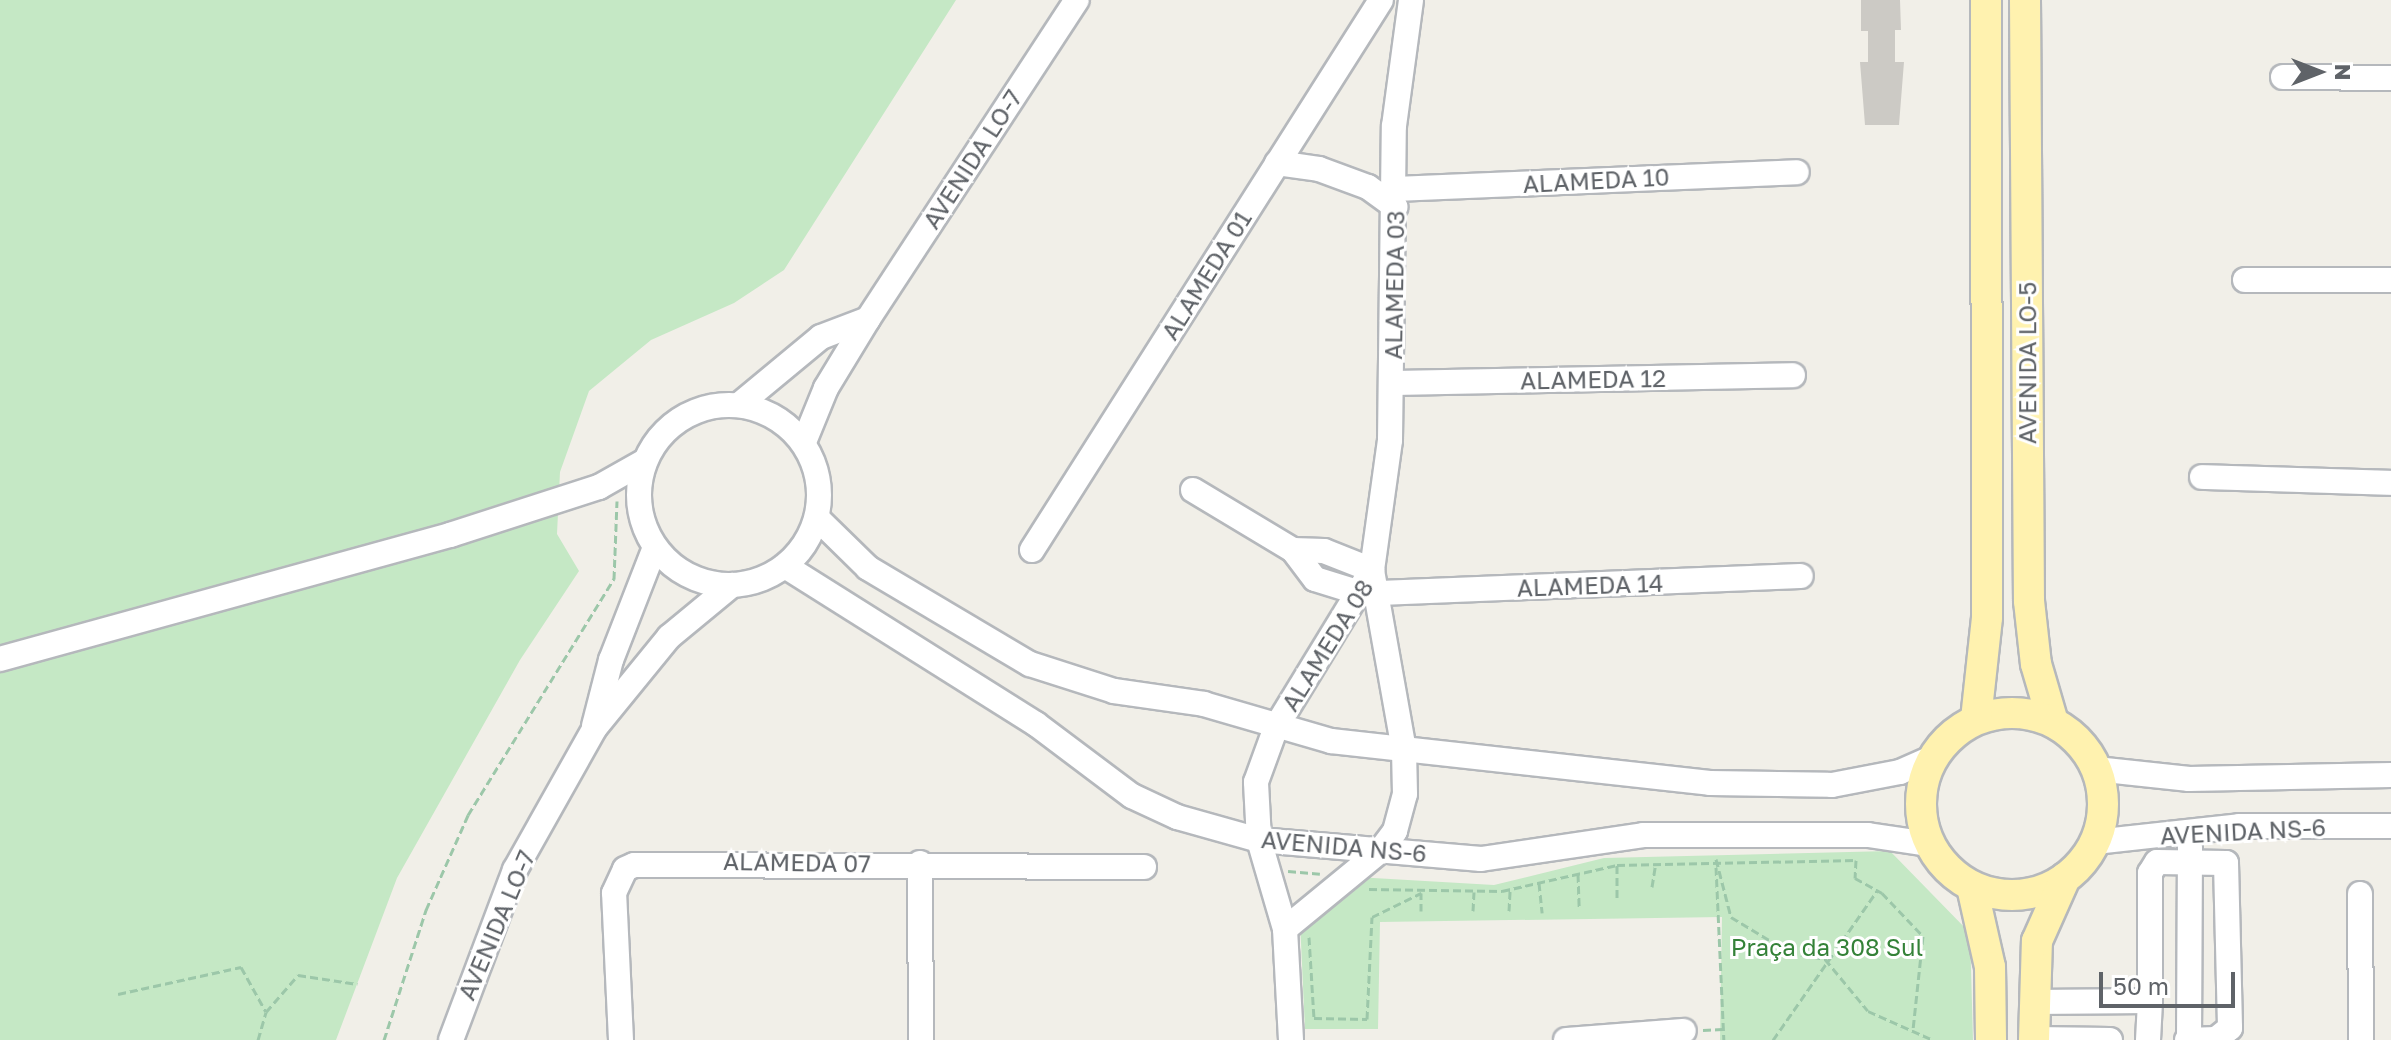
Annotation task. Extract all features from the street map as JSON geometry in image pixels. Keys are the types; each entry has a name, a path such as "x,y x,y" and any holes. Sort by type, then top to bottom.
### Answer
{"main road":[{"name":"AVENIDA LO-5","path":"1976,719 1987,618 1986,0"},
{"name":"AVENIDA LO-5","path":"2025,0 2029,601 2036,664 2053,722"},
{"path":"2034,1040 2037,941 2065,878 2095,842 2103,793 2096,769 2079,742 2053,722 2028,713 1976,719 1933,757 1921,815 1929,844 1972,887 2004,896 2036,893 2065,878"},
{"path":"1972,887 1990,967 1991,1040"}],"street":[{"name":"AVENIDA LO-7","path":"804,442 826,388 868,319 1077,0"},
{"name":"ALAMEDA 01","path":"1032,550 1381,0"},
{"name":"ALAMEDA 03","path":"1369,585 1393,383 1398,67 1411,0"},
{"path":"2283,77 2391,78"},
{"path":"1277,163 1319,169 1396,198"},
{"name":"ALAMEDA 10","path":"1396,198 1797,172"},
{"path":"2245,280 2391,280"},
{"path":"0,659 608,490 645,461 683,416 740,404 821,337 868,319"},
{"name":"ALAMEDA 12","path":"1393,383 1793,375"},
{"path":"645,461 640,504 655,547 689,576 732,585 785,566 817,518 819,479 804,442 775,417 740,404"},
{"path":"2202,477 2391,483"},
{"path":"608,490 640,504"},
{"path":"1193,490 1293,550 1324,551 1369,585"},
{"path":"817,518 868,568 1030,664 1114,691 1204,704 1276,727 1404,750 1647,780 1832,785 1900,772 1933,757"},
{"name":"AVENIDA LO-7","path":"594,729 611,660 655,547"},
{"name":"AVENIDA NS-6","path":"785,566 1036,724 1132,796 1177,817 1259,840 1481,859 1656,835 1868,835 1929,844"},
{"name":"ALAMEDA 14","path":"1369,585 1801,576"},
{"name":"AVENIDA LO-7","path":"451,1040 515,870 594,729 669,637 732,585"},
{"name":"ALAMEDA 08","path":"1291,1040 1297,930 1267,868 1259,840 1256,782 1276,727 1369,585"},
{"name":"ALAMEDA 08","path":"1297,930 1351,882 1380,851 1402,814 1404,750 1369,585"},
{"path":"2096,769 2189,779 2391,775"},
{"name":"AVENIDA NS-6","path":"2095,842 2226,827 2391,826"},
{"path":"2189,830 2188,1040 2216,1039 2230,1028 2226,827"},
{"name":"ALAMEDA 07","path":"621,1040 613,914 625,869 691,861 1144,867"},
{"path":"2148,1040 2150,873 2157,862 2226,863"},
{"path":"920,863 921,1040"},
{"path":"2360,894 2361,1040"},
{"path":"2033,1002 2150,1001"},
{"path":"1566,1040 1684,1031"},
{"path":"2034,1040 2110,1040"}],"path":[{"path":"384,1040 426,910 468,815 614,579 608,490"},
{"path":"1267,868 1421,893 1510,889 1617,865 1716,859 1856,860 1855,878 1877,891 1923,936 1913,1029"},
{"path":"1716,859 1731,917 1789,952 1825,959 1868,1011 1933,1040"},
{"path":"1716,859 1724,1040"},
{"path":"1652,887 1656,863"},
{"path":"1617,865 1617,898"},
{"path":"1578,874 1579,908"},
{"path":"1539,883 1542,913"},
{"path":"1509,911 1510,889"},
{"path":"1773,1040 1825,959 1877,891"},
{"path":"1473,911 1474,892"},
{"path":"1297,930 1314,1018 1367,1019 1372,917 1421,893"},
{"path":"1421,893 1421,911"},
{"path":"118,994 241,967 266,1012"},
{"path":"258,1040 266,1012 298,975 357,984"}],"green space":[{"path":"0,0 956,0 784,270 734,303 651,340 589,391 560,472 557,534 579,571 520,660 397,878 336,1040 0,1040"},
{"name":"Praça da 308 Sul","path":"1890,851 1970,933 1973,1040 1720,1040 1722,917 1380,922 1378,1029 1305,1029 1300,921 1356,877 1494,885 1604,858"}],"building":[{"path":"1861,0 1900,0 1901,30 1895,30 1895,62 1904,62 1899,125 1865,125 1860,62 1868,62 1868,31 1861,31"}]}
